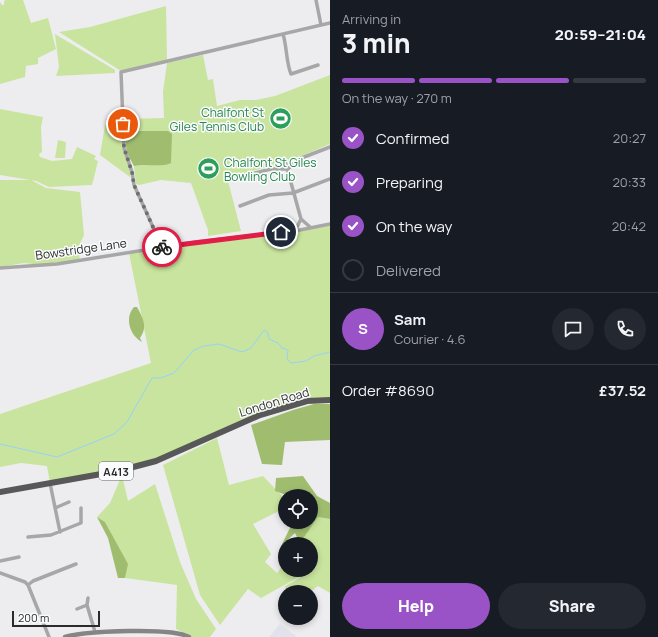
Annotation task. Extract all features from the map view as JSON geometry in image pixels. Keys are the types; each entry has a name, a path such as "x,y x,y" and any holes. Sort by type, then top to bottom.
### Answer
{"highway":[{"name":"London Road","path":"50,483 118,471 156,461 260,415 307,401 330,400"},
{"name":"A413","path":"0,492 50,483"}],"street":[{"path":"316,0 321,26"},
{"path":"162,247 134,185 132,172 124,148 121,72 330,24"},
{"path":"284,34 288,52 287,61 291,74"},
{"path":"286,76 318,65"},
{"path":"240,177 271,169 288,169 299,159 330,147"},
{"path":"285,161 301,219 310,227"},
{"path":"240,206 269,195 293,192 330,179"},
{"path":"295,231 301,219"},
{"name":"Bowstridge Lane","path":"0,268 57,264 162,247 295,231 330,224"},
{"path":"50,483 60,532"},
{"path":"55,508 69,502"},
{"path":"28,537 60,532 81,523 81,508"},
{"path":"0,561 19,558"},
{"path":"28,585 33,581 76,564"},
{"path":"0,573 25,582 28,585 49,637"},
{"path":"88,598 87,605 95,632"},
{"path":"77,609 87,605"},
{"path":"65,637 95,632 172,632 189,637"}],"shaded area":[{"path":"279,625 296,636 295,637 269,637"}],"green space":[{"path":"23,0 31,23 48,18 56,49 38,58 38,64 26,66 25,77 0,84 0,2 4,5 4,1"},
{"path":"166,6 167,60 121,71 59,32 90,27"},
{"path":"55,34 115,70 115,73 56,76 59,67"},
{"path":"203,55 208,80 213,79 217,106 240,100 256,100 275,96 330,75 330,144 282,164 227,177 241,231 208,236 208,230 191,183 161,180 139,185 136,184 134,166 127,153 124,119 164,118 163,92 167,63"},
{"path":"0,109 43,117 41,127 42,152 39,154 40,157 52,161 72,159 77,147 96,156 94,159 98,161 92,185 49,187 36,181 0,175"},
{"path":"116,124 121,126 122,142 131,170 130,177 100,155 105,125"},
{"path":"124,131 168,131 172,134 171,163 162,165 134,166 127,153"},
{"path":"58,140 66,142 65,158 55,158"},
{"path":"0,180 31,180 46,188 80,192 84,235 78,248 80,261 42,265 24,263 0,267"},
{"path":"330,224 330,398 307,401 255,417 156,461 50,483 47,466 21,463 0,467 0,414 151,363 129,253 195,242 286,234"},
{"path":"134,307 137,307 144,322 144,330 140,338 142,342 134,336 130,326 129,316"},
{"path":"314,404 330,404 330,440 285,442 282,465 262,464 251,425"},
{"path":"217,438 229,485 263,476 278,492 278,512 253,524 271,554 265,562 277,573 278,572 278,577 299,577 284,585 278,585 278,589 261,598 248,589 220,625 200,595 163,465"},
{"path":"122,475 128,501 155,484 180,562 196,599 216,629 210,637 192,637 176,629 177,585 125,578 127,564 105,522 97,517 110,503"},
{"path":"303,476 312,489 278,489 278,492 275,491 276,478"},
{"path":"318,497 330,503 330,519 318,517"},
{"path":"97,517 105,522 128,564 125,578 118,578 108,538"},
{"path":"318,517 330,519 330,593 318,585 287,585 301,577 318,577 318,567 324,563 318,566 318,537 304,537 310,529 318,529"},
{"path":"290,529 310,529 304,537 297,537 295,533 291,537 286,537"}],"waterway":[{"path":"0,444 57,457 114,434 127,422 152,378 161,378 174,373 194,350 204,346 219,344 242,352 251,348 264,330 268,333 269,339 278,343 282,348 288,350 287,359 291,363 306,361 314,356 330,352"}],"way so far":[{"path":"123,124 122,140 132,172 134,185 162,247"}],"place":[{"name":"Chalfont St Giles Tennis Club","path":"280,119"},
{"name":"Chalfont St Giles Bowling Club","path":"208,169"}],"route":[{"path":"162,247 281,232"}]}
